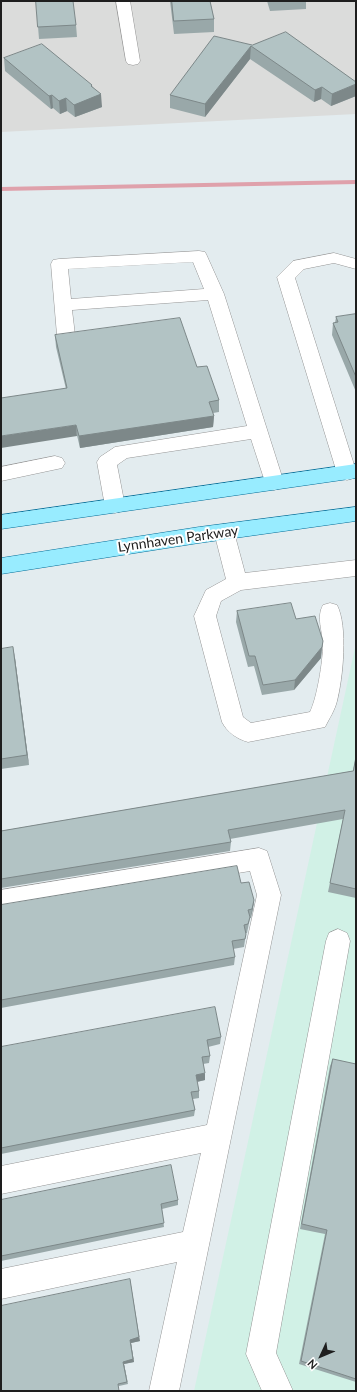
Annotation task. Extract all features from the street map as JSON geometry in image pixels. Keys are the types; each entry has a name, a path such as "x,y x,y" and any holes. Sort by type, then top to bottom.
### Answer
{"main road":[{"path":"1,522 352,472"},
{"name":"Lynnhaven Parkway","path":"1,566 224,532 356,514"}],"street":[{"path":"123,1 133,61"},
{"path":"66,335 59,264 199,256 215,294 274,483"},
{"path":"352,472 286,277 299,265 334,258 356,264"},
{"path":"62,304 215,294"},
{"path":"115,506 107,462 122,452 258,431"},
{"path":"1,474 54,463"},
{"path":"224,532 237,582"},
{"path":"330,611 334,645 326,702 317,720 248,733 233,722 205,616 213,596 237,582 356,568"},
{"path":"1,901 259,859 269,895 164,1391"},
{"path":"278,1391 262,1354 338,941"},
{"path":"1,1180 218,1136"},
{"path":"1,1284 195,1244"}],"shaded area":[{"path":"1,1 356,1 356,114 1,132"},
{"path":"356,643 356,1391 194,1391"}],"building":[{"path":"36,1 73,1 76,25 38,27"},
{"path":"172,1 210,1 214,19 174,21"},
{"path":"286,32 356,82 356,84 332,94 322,87 315,90 251,46 205,104 170,95 214,36 252,45"},
{"path":"42,44 101,94 74,105 66,98 59,101 52,95 49,96 4,58"},
{"path":"356,314 356,377 333,323 338,322 336,317"},
{"path":"180,318 197,367 207,366 219,400 209,402 214,416 79,436 76,425 1,436 1,398 67,388 55,335"},
{"path":"291,603 296,619 315,616 323,641 322,647 295,680 263,685 255,656 249,656 237,611"},
{"path":"13,647 27,755 1,759 1,649"},
{"path":"356,757 356,889 330,883 345,810 228,830 231,842 1,879 1,831 353,771"},
{"path":"237,866 241,883 249,882 254,900 252,909 248,910 250,917 248,924 244,925 246,934 245,939 232,941 235,957 1,1000 1,905"},
{"path":"215,1007 221,1037 207,1040 210,1056 202,1057 205,1073 196,1075 199,1091 191,1092 195,1110 1,1148 1,1047"},
{"path":"333,1059 356,1064 356,1379 301,1361 327,1230 302,1224"},
{"path":"171,1165 178,1200 161,1204 164,1223 1,1256 1,1200"},
{"path":"130,1279 139,1337 130,1340 133,1359 123,1362 127,1382 118,1384 119,1391 1,1391 1,1306"}],"waterway":[{"path":"1,189 356,182"}]}
